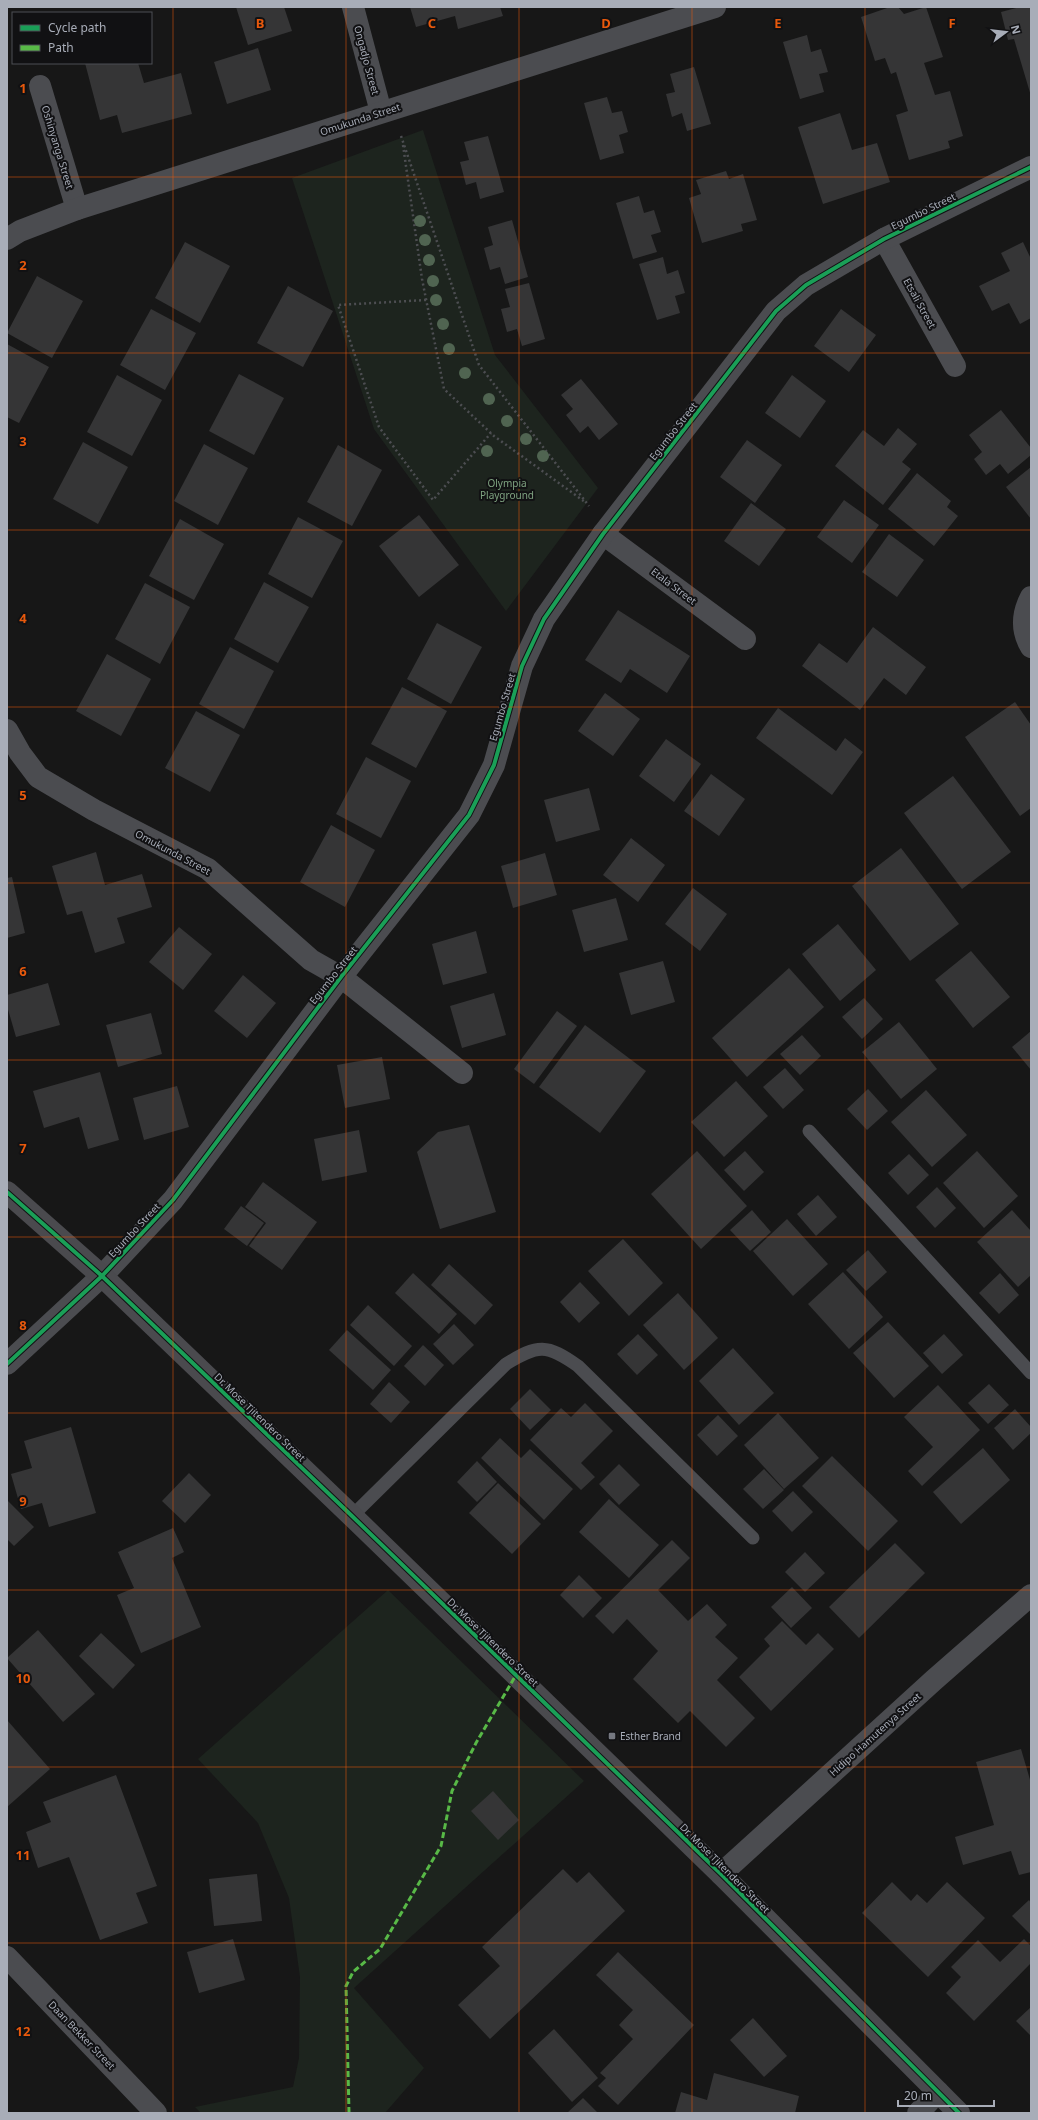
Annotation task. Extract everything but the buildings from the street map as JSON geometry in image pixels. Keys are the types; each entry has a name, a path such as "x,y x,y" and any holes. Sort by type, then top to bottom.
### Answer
{"street":[{"name":"Ongadjo Street","path":"353,7 381,112"},
{"name":"Omukunda Street","path":"7,239 20,231 77,209 704,9"},
{"name":"Oshinyanga Street","path":"40,86 77,209"},
{"name":"Egumbo Street","path":"7,1364 102,1276 173,1200 340,977 469,815 494,765 522,666 544,619 603,534 776,311 806,285 884,239 1031,167"},
{"name":"Etsali Street","path":"884,239 954,366"},
{"name":"Etala Street","path":"603,534 745,639"},
{"path":"1031,597 1026,606 1022,623 1031,647"},
{"name":"Omukunda Street","path":"7,730 20,753 38,777 94,810 208,869 311,960 340,977"},
{"name":"Egumbo Street","path":"340,977 462,1073"},
{"name":"Dr. Mose Tjitendero Street","path":"7,1192 102,1276 352,1516 721,1874 959,2113"},
{"name":"Hidipo Hamutenya Street","path":"721,1874 934,1680 1031,1596"},
{"name":"Daan Bekker Street","path":"7,1957 156,2113"},
{"path":"918,2113 938,2092"}],"lane":[{"path":"809,1131 1031,1373"},
{"path":"352,1516 506,1364 525,1352 552,1350 578,1366 753,1538"}],"path":[{"path":"402,138 479,365 586,503 556,483 491,433 444,389 426,300 402,138"},
{"path":"426,300 338,305 379,427 433,500 491,433"}],"green space":[{"name":"Olympia Playground","path":"423,130 495,355 598,488 506,611 374,429 292,178"},
{"path":"388,1590 584,1781 354,1988 424,2068 385,2113 201,2113 195,2107 293,2087 299,2058 300,1977 289,1898 258,1823 198,1759"}],"marked path":[{"path":"349,2113 346,1986 353,1972 380,1949 441,1846 452,1791 476,1743 516,1675"}],"cycle path":[{"path":"7,1364 102,1276 173,1200 341,977 469,815 494,765 522,666 544,619 603,534 776,311 806,285 884,239 1031,167"},
{"path":"7,1192 102,1276 352,1516 721,1874 959,2113"}],"place":[{"name":"Esther Brand","path":"612,1736"}]}
